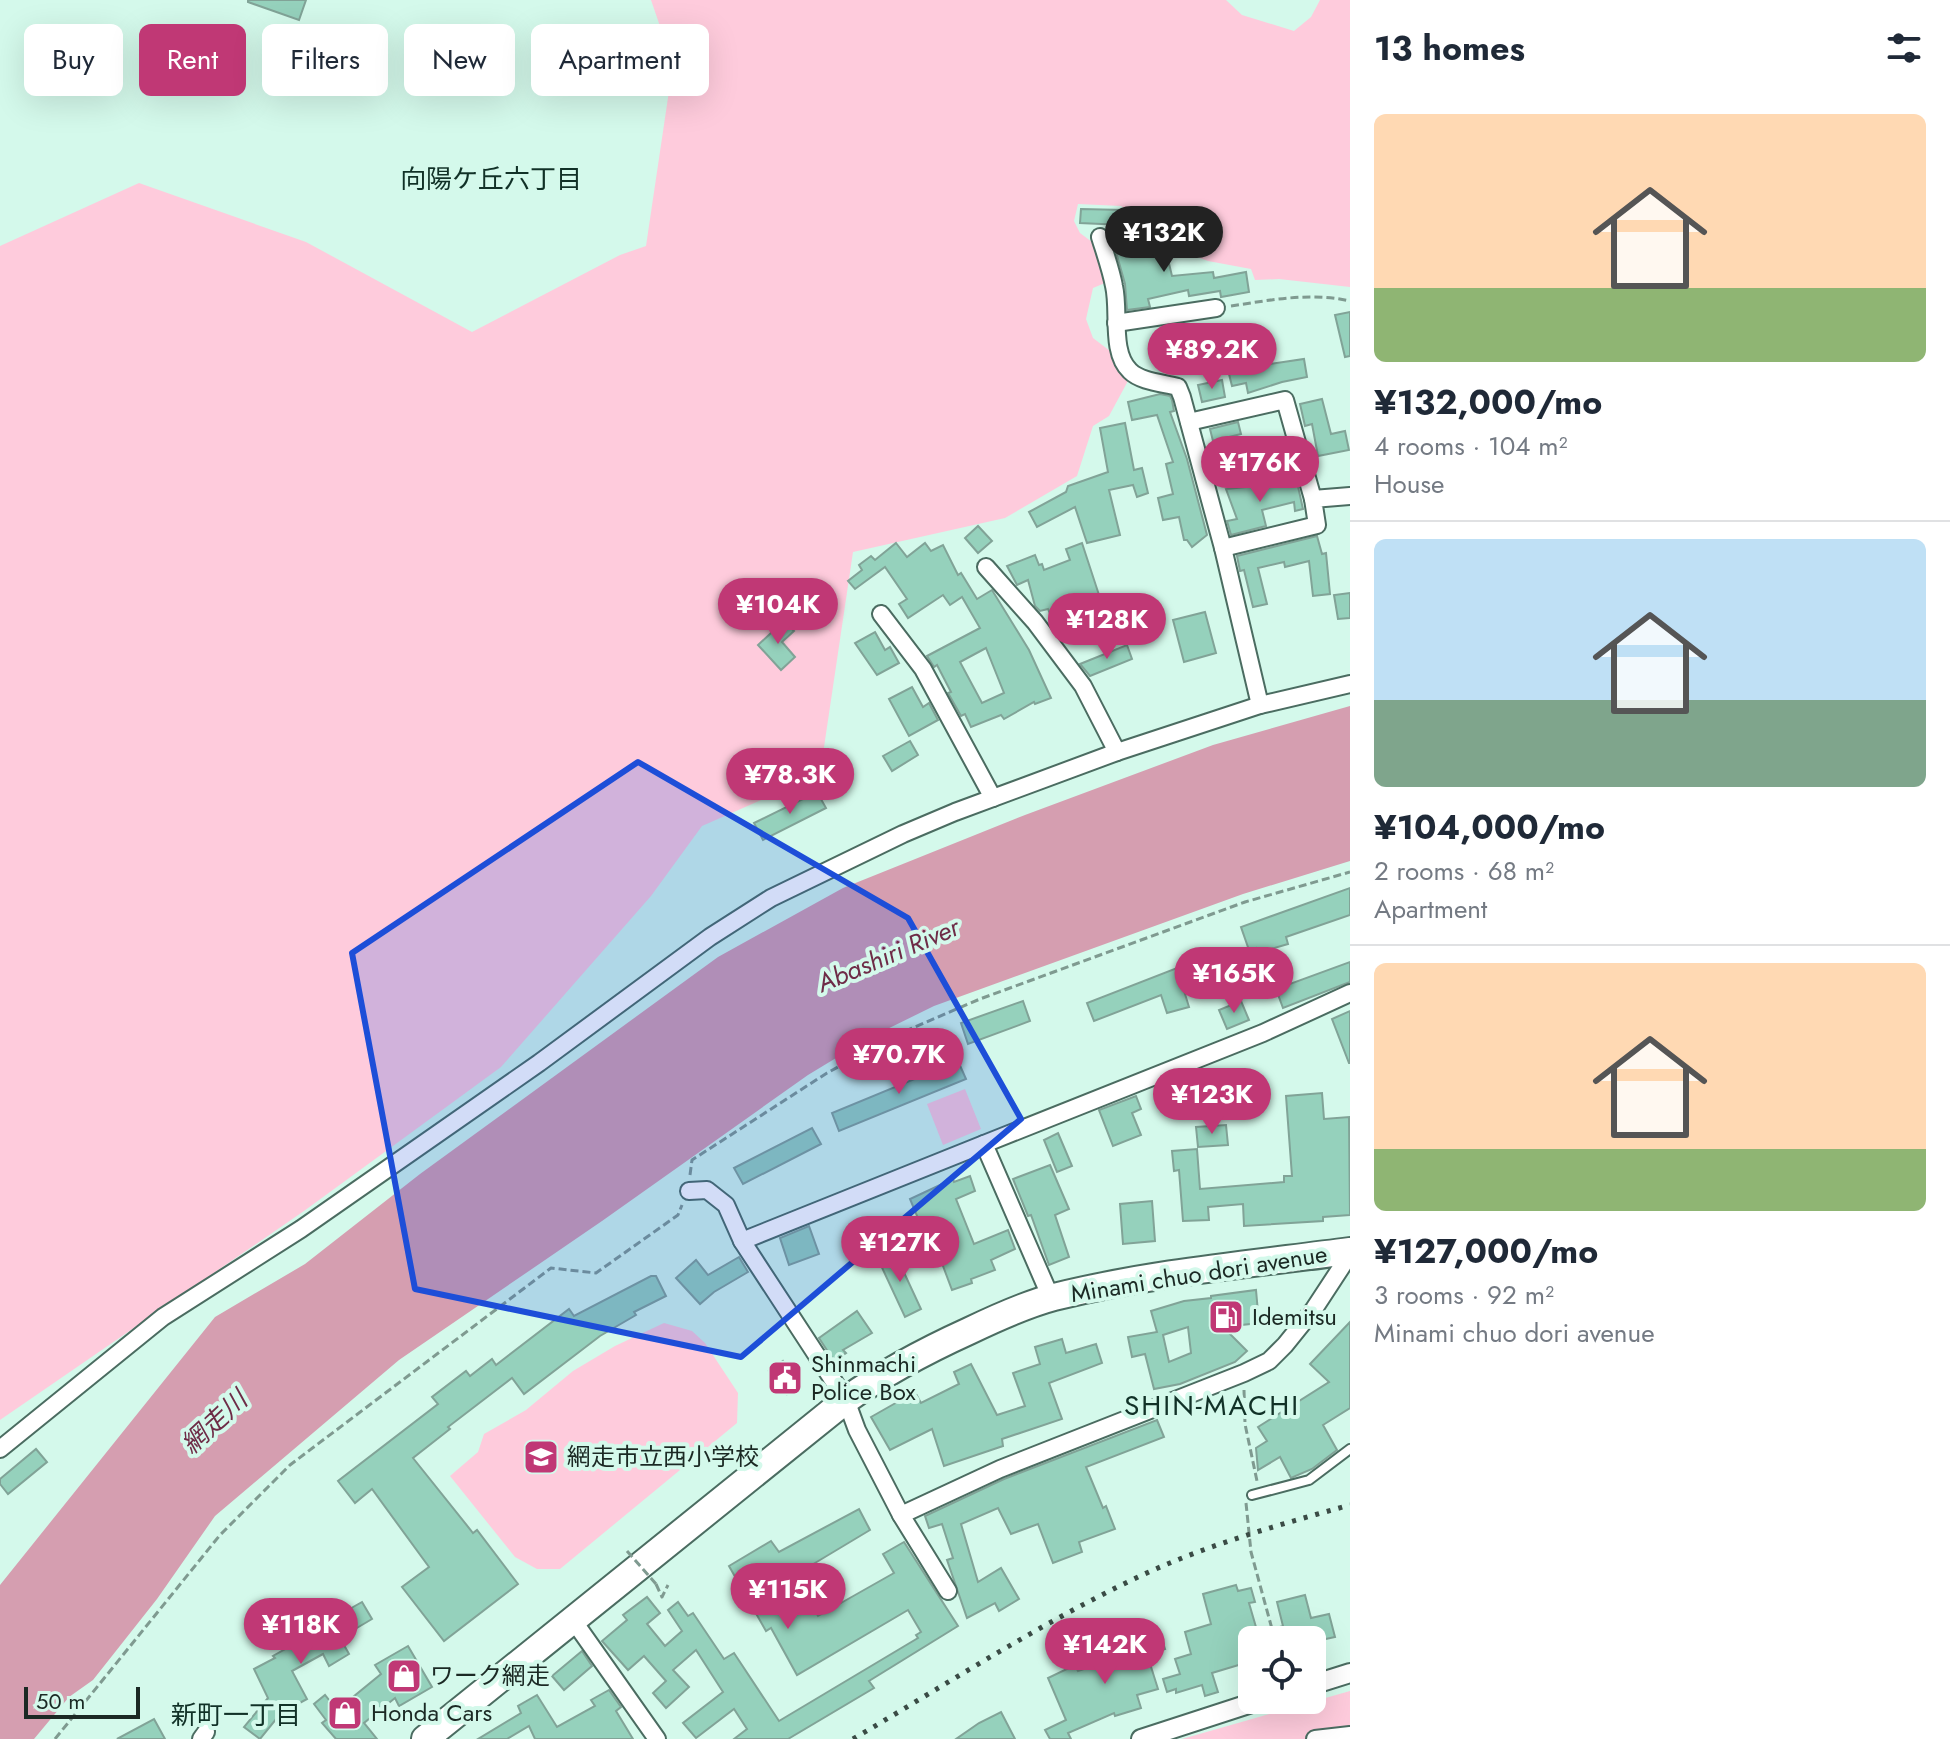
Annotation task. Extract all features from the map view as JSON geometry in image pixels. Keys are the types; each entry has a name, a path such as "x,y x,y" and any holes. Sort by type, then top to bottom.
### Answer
{"highway":[{"name":"Minami chuo dori avenue","path":"425,1739 846,1400 919,1354 1003,1315 1051,1298 1149,1278 1350,1252"}],"street":[{"path":"1100,237 1114,284 1118,311 1117,341 1130,371 1178,387 1223,548 1260,705"},
{"path":"1116,323 1216,308"},
{"path":"1189,422 1285,400 1313,499 1317,525 1223,548"},
{"path":"1313,499 1350,496"},
{"path":"986,567 1035,622 1083,686 1117,752"},
{"path":"881,614 923,669 993,798"},
{"path":"0,1449 163,1317 301,1229 539,1063 710,937 771,898 903,834 1117,752 1260,705 1350,684"},
{"path":"742,1241 1263,1033 1350,993"},
{"path":"984,1144 1051,1298"},
{"path":"689,1191 707,1190 726,1205 742,1241 846,1400 857,1430 901,1515 948,1591"},
{"path":"901,1515 1000,1469 1269,1361 1314,1309 1350,1252"},
{"path":"573,1620 657,1739"},
{"path":"1326,1681 1350,1673"},
{"path":"1141,1739 1238,1707"},
{"path":"1315,1739 1350,1735"}],"lane":[{"path":"1252,1495 1309,1480 1350,1449"}],"path":[{"path":"1216,308 1295,297 1327,296 1350,301"},
{"path":"692,1160 827,1073 894,1036 980,999 1245,902 1350,872"},
{"path":"55,1739 220,1535 290,1465 551,1268 596,1273 678,1215 689,1191"},
{"path":"627,1551 656,1584 662,1597 668,1585"}],"highlighted area":[{"path":"638,762 908,918 1021,1119 741,1357 415,1289 352,953"}],"shaded area":[{"path":"651,0 1226,0 1242,15 1294,31 1311,17 1320,0 1350,0 1350,287 1279,279 1255,280 1251,269 1208,261 1167,246 1143,220 1121,206 1078,204 1074,221 1080,233 1096,245 1105,283 1093,288 1086,319 1093,338 1114,354 1129,379 1109,416 1093,426 1077,476 1005,518 853,552 820,774 702,826 651,896 501,1067 304,1211 0,1420 0,246 139,183 306,242 472,332 620,255 646,246 668,96 709,96 709,24 659,24"},
{"path":"965,1089 981,1129 943,1145 927,1104"},
{"path":"664,1323 692,1331 705,1343 738,1393 737,1423 560,1569 537,1569 515,1557 450,1476 478,1452 484,1434 526,1410 573,1371 615,1346"},
{"path":"1350,1691 1350,1739 1182,1739 1270,1714 1326,1714 1326,1698"}],"water":[{"path":"1350,706 1350,861 1243,894 934,1006 869,1038 808,1075 399,1360 215,1516 157,1599 93,1680 69,1697 34,1739 0,1739 0,1585 215,1317 305,1264 420,1174 718,957 843,888 1025,815 1213,745"}],"building":[{"path":"248,0 306,0 299,20"},
{"path":"1081,209 1123,210 1123,225 1080,223"},
{"path":"1117,228 1145,229 1144,256 1166,251 1172,276 1213,272 1214,278 1246,272 1249,292 1221,297 1220,291 1189,296 1188,290 1148,299 1150,307 1127,310 1125,284 1116,252"},
{"path":"1350,312 1350,356 1345,357 1335,315"},
{"path":"1304,359 1307,377 1248,393 1246,383 1232,386 1228,370"},
{"path":"1222,380 1225,397 1202,402 1198,385"},
{"path":"1160,394 1170,396 1172,400 1174,411 1170,412 1187,459 1207,535 1192,547 1184,540 1179,517 1163,520 1158,498 1173,494 1166,464 1173,462 1157,415 1132,420 1128,402"},
{"path":"1322,399 1331,434 1345,431 1349,450 1318,456 1312,424 1305,426 1300,404"},
{"path":"1238,422 1241,434 1213,441 1210,429"},
{"path":"1125,423 1134,470 1142,468 1148,493 1137,497 1133,485 1109,490 1120,535 1087,543 1075,507 1037,527 1029,512 1066,492 1068,486 1108,472 1100,428"},
{"path":"1277,447 1282,464 1255,470 1251,454"},
{"path":"1297,482 1303,509 1295,511 1294,502 1262,510 1266,526 1231,535 1227,521 1237,519 1226,489"},
{"path":"978,526 992,541 978,553 965,538"},
{"path":"1317,536 1322,554 1326,553 1330,594 1313,596 1309,561 1285,567 1284,562 1258,568 1267,604 1253,607 1244,570 1240,571 1237,556"},
{"path":"896,543 907,557 925,543 931,551 943,545 958,575 961,573 977,599 992,590 1029,650 1051,698 1034,702 1004,719 1001,715 971,727 948,693 951,692 937,665 934,667 927,656 980,628 962,597 950,605 943,595 908,618 899,604 907,599 885,567 855,589 848,581 862,570 859,565 871,556 875,560","holes":["986,648 1004,693 982,703 960,662"]},
{"path":"1082,543 1100,598 1075,605 1081,628 1058,634 1048,609 1040,611 1035,606 1028,580 1017,585 1007,566 1035,555 1044,570 1070,560 1066,549"},
{"path":"1350,593 1350,618 1338,619 1334,595"},
{"path":"1205,612 1216,653 1184,662 1173,620"},
{"path":"784,621 794,631 782,642 795,657 781,670 758,645"},
{"path":"875,632 885,650 890,647 899,663 877,675 855,643"},
{"path":"1127,645 1132,659 1090,676 1080,664"},
{"path":"912,687 923,707 929,703 938,720 909,736 889,699"},
{"path":"910,741 918,755 892,771 883,756"},
{"path":"817,792 826,808 763,840 754,823"},
{"path":"1350,888 1350,915 1286,937 1288,944 1257,953 1256,948 1249,950 1241,927"},
{"path":"1350,962 1350,982 1283,1008 1276,989"},
{"path":"1177,968 1189,1007 1167,1013 1161,995 1094,1021 1087,1003"},
{"path":"1023,1001 1030,1021 968,1044 961,1023"},
{"path":"1241,1001 1249,1020 1227,1029 1219,1010"},
{"path":"1350,1011 1350,1063 1349,1063 1332,1019"},
{"path":"958,1061 966,1079 839,1131 832,1113"},
{"path":"1322,1093 1324,1119 1349,1117 1350,1215 1323,1217 1323,1221 1244,1226 1243,1204 1208,1207 1209,1220 1183,1221 1179,1170 1174,1171 1172,1151 1197,1149 1200,1189 1284,1182 1284,1176 1292,1176 1286,1096"},
{"path":"1136,1096 1141,1109 1132,1113 1141,1135 1113,1146 1099,1110"},
{"path":"1226,1125 1228,1145 1198,1147 1196,1127"},
{"path":"812,1128 821,1144 743,1184 734,1168"},
{"path":"1058,1133 1072,1166 1057,1172 1044,1140"},
{"path":"1050,1165 1069,1209 1055,1215 1069,1257 1049,1265 1031,1215 1028,1216 1013,1179"},
{"path":"970,1176 975,1191 956,1199 974,1244 1008,1230 1015,1249 991,1260 995,1270 952,1290 937,1250 932,1252 910,1199 953,1179 954,1182"},
{"path":"1152,1201 1155,1241 1123,1244 1120,1204"},
{"path":"809,1226 819,1254 789,1265 780,1238"},
{"path":"894,1251 921,1309 905,1317 878,1259"},
{"path":"739,1257 748,1272 700,1304 676,1278 696,1260 708,1275"},
{"path":"656,1276 666,1296 634,1312 636,1315 600,1336 524,1394 512,1378 413,1458 473,1533 477,1530 518,1584 444,1641 402,1587 429,1567 372,1489 355,1503 338,1481 438,1404 432,1397 466,1371 470,1376 492,1359 496,1365 569,1309 574,1316"},
{"path":"1256,1290 1259,1323 1223,1327 1247,1351 1235,1362 1180,1384 1154,1389 1145,1354 1132,1357 1128,1337 1157,1332 1151,1311 1211,1296","holes":["1188,1327 1191,1353 1169,1362 1163,1335"]},
{"path":"857,1311 872,1333 843,1350 846,1353 834,1361 819,1338"},
{"path":"1350,1322 1350,1408 1323,1425 1337,1450 1312,1469 1291,1478 1280,1457 1258,1470 1256,1448 1267,1441 1258,1427 1329,1382 1310,1364"},
{"path":"1062,1339 1066,1353 1096,1344 1102,1363 1049,1383 1062,1419 1002,1439 1003,1446 944,1466 932,1429 890,1450 871,1417 915,1392 921,1403 959,1384 954,1372 971,1364 997,1415 1025,1406 1013,1373 1040,1364 1035,1347"},
{"name":"Shinmachi Police Box","path":"783,1361 800,1384 787,1394 769,1371"},
{"path":"1157,1420 1164,1437 1086,1467 1115,1529 1079,1542 1082,1552 1053,1563 1038,1524 1011,1534 998,1508 961,1524 978,1582 1001,1568 1019,1599 999,1611 995,1603 967,1618 947,1560 953,1558 942,1524 929,1528 925,1516 1004,1479"},
{"path":"36,1449 47,1462 8,1494 0,1479"},
{"path":"859,1509 870,1530 795,1575 818,1616 894,1573 883,1554 904,1542 958,1626 869,1681 874,1688 788,1739 734,1739 747,1729 734,1709 696,1738 683,1723 723,1692 696,1650 673,1670 689,1687 666,1708 653,1693 666,1681 644,1656 628,1670 602,1641 627,1620 623,1615 647,1597 660,1613 647,1624 665,1646 682,1631 668,1610 678,1602 688,1616 693,1613 724,1659 734,1653 779,1721 918,1638 916,1635 921,1632 908,1610 797,1675 771,1628 766,1631 729,1566 771,1541 779,1552"},
{"path":"1236,1585 1238,1591 1251,1588 1255,1602 1249,1603 1256,1626 1238,1626 1238,1665 1212,1673 1218,1692 1205,1696 1202,1685 1176,1693 1176,1689 1167,1692 1163,1679 1180,1674 1175,1659 1191,1654 1185,1632 1211,1624 1203,1594"},
{"path":"1305,1595 1311,1618 1329,1614 1335,1637 1326,1639 1326,1626 1283,1626 1277,1602"},
{"path":"362,1602 372,1619 340,1638 349,1654 329,1666 323,1654 292,1671 307,1699 281,1713 260,1739 244,1727 268,1698 254,1669 303,1639 302,1636"},
{"path":"1160,1633 1165,1649 1147,1654 1158,1689 1137,1695 1141,1708 1115,1716 1114,1713 1068,1733 1071,1739 1050,1739 1045,1730 1066,1720 1048,1678 1075,1665 1078,1671 1111,1660 1107,1650"},
{"path":"408,1646 432,1687 399,1706 395,1698 364,1723 377,1739 336,1739 322,1723 326,1720 314,1704 325,1695 337,1710 381,1674 375,1665"},
{"path":"582,1651 592,1666 564,1690 552,1676"},
{"path":"609,1690 621,1707 616,1711 633,1739 535,1739 529,1726 507,1739 478,1739 521,1713 518,1706 537,1695 557,1727 595,1706 591,1700"},
{"path":"1001,1712 1015,1739 956,1739 979,1723"},
{"path":"154,1719 165,1739 117,1739"}],"railway":[{"path":"853,1739 1029,1634 1138,1577 1216,1545 1350,1505"}],"place":[{"name":"Idemitsu","path":"1226,1317"},
{"name":"Shinmachi Police Box","path":"785,1378"},
{"name":"網走市立西小学校","path":"541,1457"},
{"name":"ワーク網走","path":"404,1676"},
{"name":"Honda Cars","path":"345,1713"}],"district":[{"name":"向陽ケ丘六丁目","path":"491,179"},
{"name":"SHIN-MACHI","path":"1212,1405"},
{"name":"新町一丁目","path":"236,1715"}],"water label":[{"name":"Abashiri River","path":"888,955"},
{"name":"網走川","path":"214,1422"}]}
